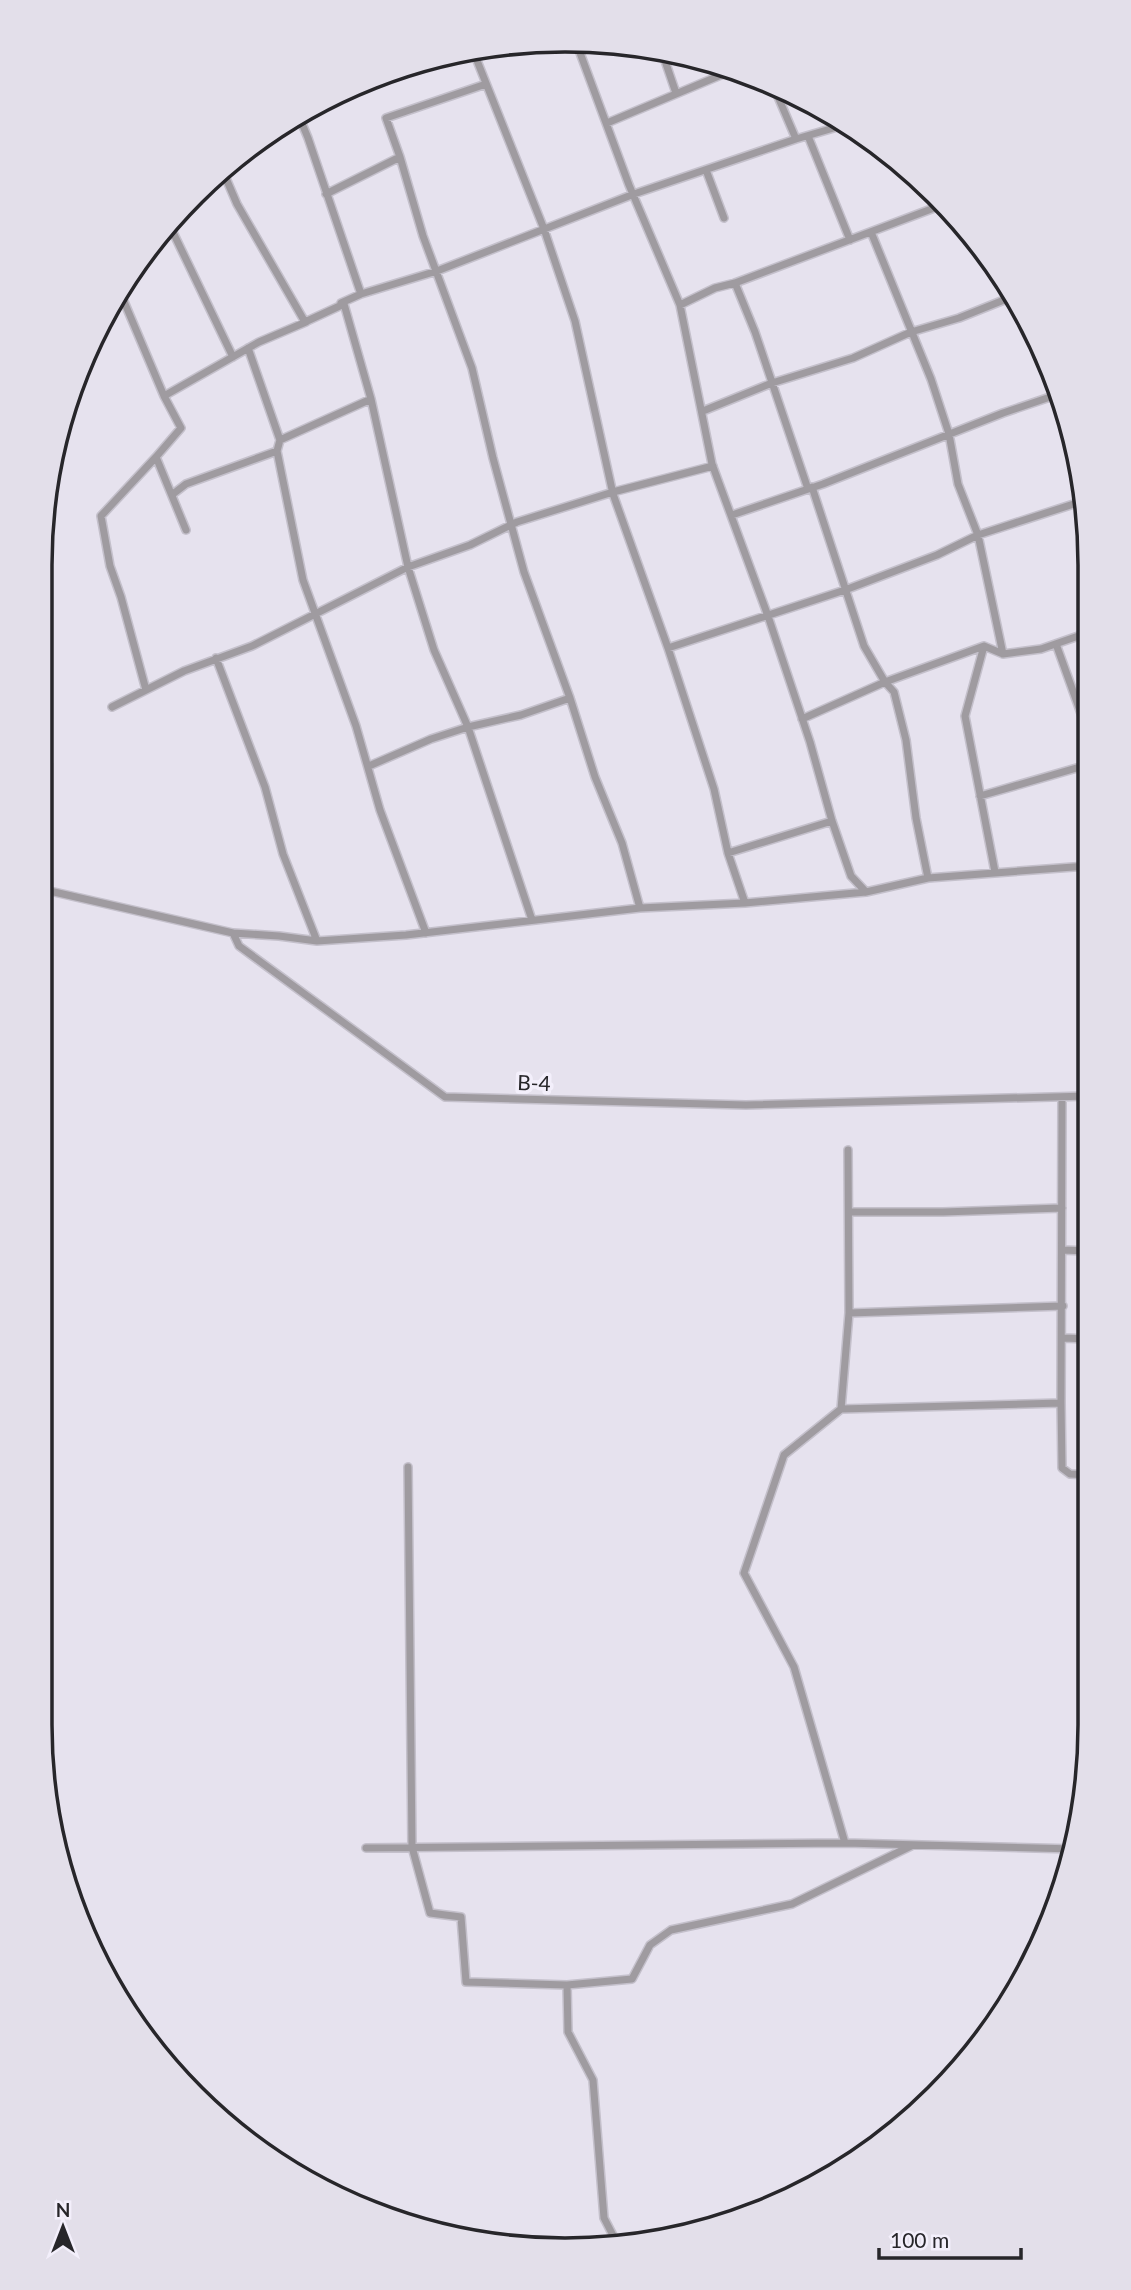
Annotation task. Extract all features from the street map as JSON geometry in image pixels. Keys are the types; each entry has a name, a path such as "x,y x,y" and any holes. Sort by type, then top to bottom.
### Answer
{"street":[{"path":"580,53 680,305 713,466 768,616 851,876 866,892"},
{"path":"477,60 544,229 575,321 612,492 668,648 714,789 728,853 745,903"},
{"path":"665,62 676,93"},
{"path":"607,123 718,76"},
{"path":"486,84 386,118 423,236 472,368 510,526 524,572 570,698 595,777 622,843 639,908"},
{"path":"779,99 796,139"},
{"path":"302,125 360,294"},
{"path":"305,322 360,294 437,271 634,194 834,128"},
{"path":"808,136 850,240"},
{"path":"326,194 400,157"},
{"path":"706,170 724,218"},
{"path":"226,181 305,322"},
{"path":"680,305 715,288 735,283 933,208"},
{"path":"871,232 931,379 949,434 958,484 978,535 1003,653"},
{"path":"174,234 233,357"},
{"path":"735,283 864,646 894,692 906,740 916,818 928,878"},
{"path":"703,411 772,383 853,358 911,332 959,318 1004,300"},
{"path":"125,303 164,396 181,428 101,516 110,566 146,690"},
{"path":"164,396 248,348 344,304 371,399 408,567 434,650 468,727 533,920"},
{"path":"248,348 279,440 277,451 303,580 369,766 380,810 426,933"},
{"path":"732,515 1050,397"},
{"path":"279,440 371,399"},
{"path":"173,494 187,484 277,451"},
{"path":"156,457 186,530"},
{"path":"112,707 216,658 252,646 408,567 470,545 517,522 612,492 713,466"},
{"path":"668,648 845,590 937,555 978,535 1074,504"},
{"path":"802,719 885,682 984,646 1003,653 1041,649 1078,637"},
{"path":"1056,644 1078,704"},
{"path":"984,646 965,716 995,872"},
{"path":"216,658 265,787 283,854 317,941"},
{"path":"369,766 431,738 521,715 570,698"},
{"path":"980,796 1078,768"},
{"path":"728,853 832,821"},
{"path":"52,892 233,933 317,941 426,933 639,908 745,903 866,892 928,878 1078,867"},
{"name":"B-4","path":"233,933 239,946 445,1097 746,1105 1078,1096"},
{"path":"1062,1097 1062,1468 1070,1474 1078,1474"},
{"path":"841,1409 849,1313 848,1150"},
{"path":"849,1213 943,1213 1062,1208"},
{"path":"1062,1250 1078,1251"},
{"path":"849,1313 1063,1306"},
{"path":"1063,1338 1078,1339"},
{"path":"845,1843 794,1667 744,1573 785,1455 841,1409 1061,1403"},
{"path":"408,1467 412,1847 430,1913 461,1917 466,1982 567,1985 632,1979 650,1945 671,1930 792,1904 915,1844"},
{"path":"366,1848 845,1843 1063,1849"},
{"path":"567,1985 568,2032 593,2080 604,2218 613,2235"}]}
